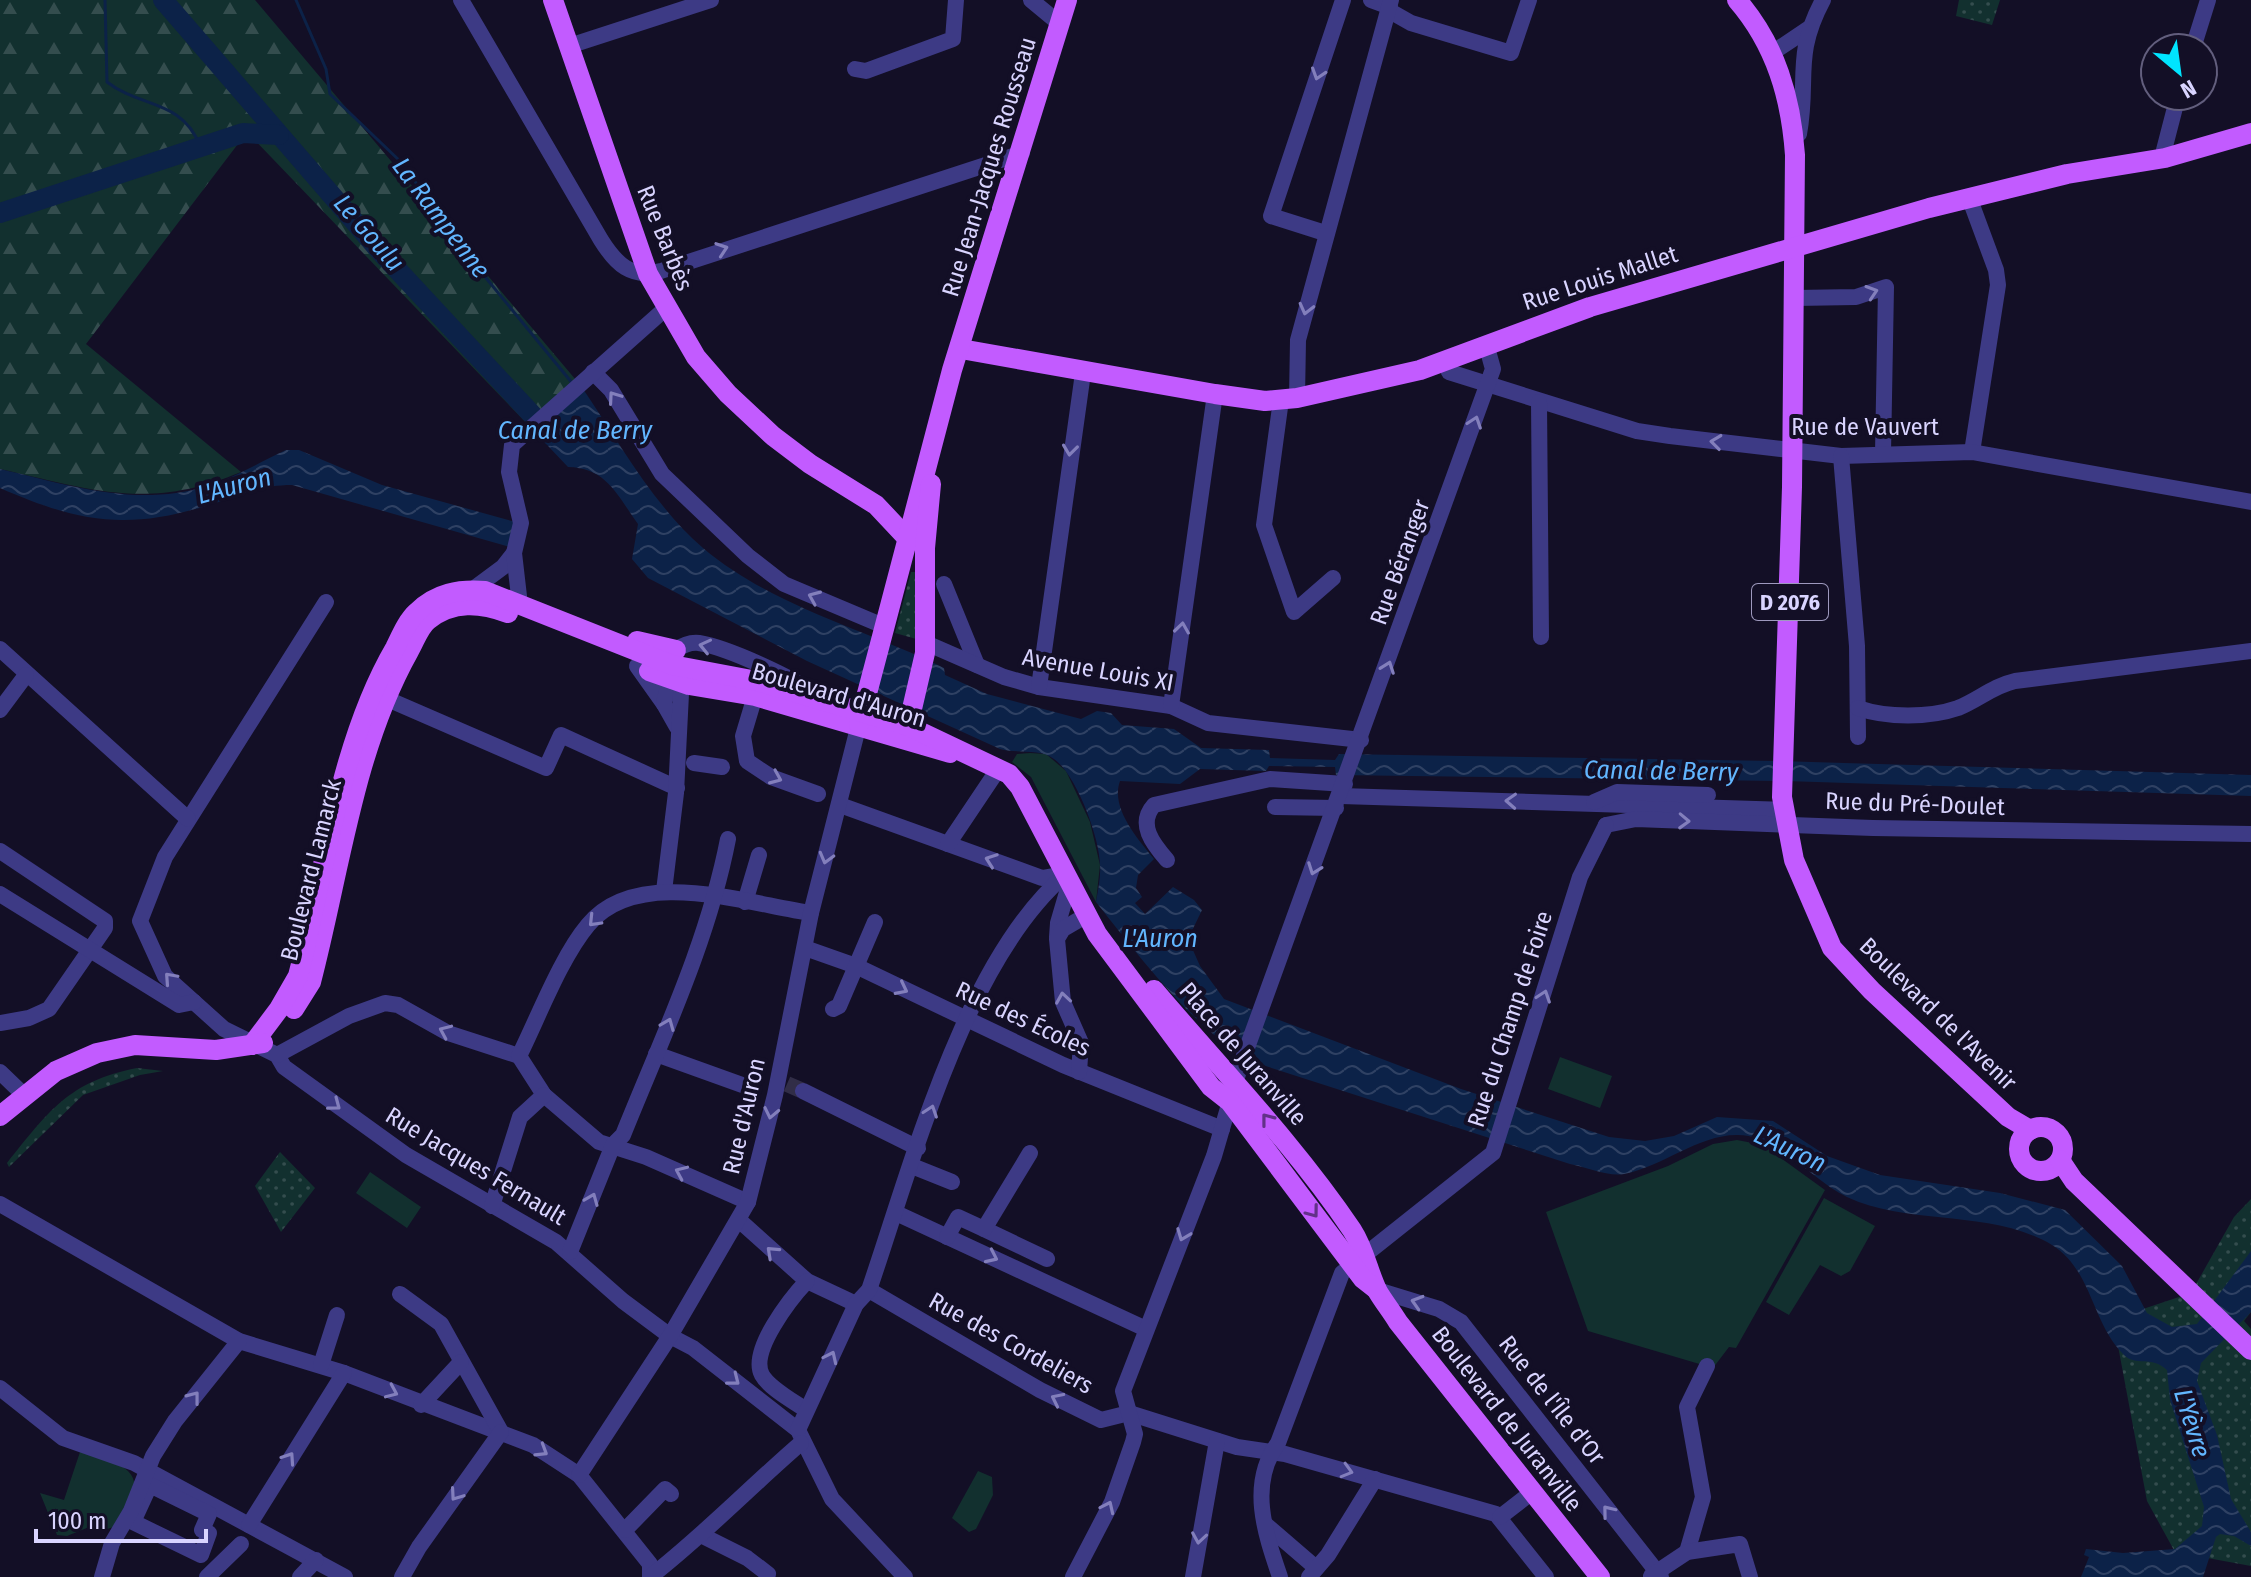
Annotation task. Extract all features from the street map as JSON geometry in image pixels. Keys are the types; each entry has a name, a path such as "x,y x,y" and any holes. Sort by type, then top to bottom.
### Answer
{"main road":[{"name":"Rue Barbès","path":"553,0 648,274 665,309 696,357 762,426 810,464 876,505 908,518"},
{"name":"Rue Jean-Jacques Rousseau","path":"863,725 868,693 903,564 908,518 1067,0"},
{"name":"D 2076","path":"1737,0 1772,53 1789,104 1795,158 1793,452 1783,751 1785,810"},
{"name":"Rue Louis Mallet","path":"961,349 1215,394 1289,399 1445,361 1590,307 1795,245 1969,197 2067,174 2165,158 2251,133"},
{"path":"908,518 925,569 925,648 910,718"},
{"path":"903,564 925,569"},
{"path":"472,590 520,605 676,669"},
{"name":"Boulevard Lamarck","path":"252,1045 279,1009 298,976 360,720 380,674 414,615 444,594 472,590"},
{"name":"Boulevard Lamarck","path":"252,1045 266,1043 279,1030 311,982 374,724 424,623 460,605 483,605 637,666 676,669"},
{"name":"Boulevard d'Auron","path":"676,669 755,696 990,764"},
{"name":"Boulevard d'Auron","path":"676,669 757,681 826,702 863,725 910,718 990,764 1020,787 1097,934"},
{"name":"Boulevard de l'Avenir","path":"1785,810 1803,887 1832,948 1872,991 2026,1135"},
{"name":"Place de Juranville","path":"1097,934 1211,1087 1233,1091"},
{"name":"Place de Juranville","path":"1097,934 1137,969 1233,1091 1314,1180 1350,1256"},
{"path":"0,1116 65,1065 97,1053 135,1045 216,1050 252,1045"},
{"path":"0,1131 26,1097"},
{"path":"2044,1127 2058,1135 2063,1147 2055,1165 2036,1170 2025,1163 2019,1151 2026,1135 2044,1127"},
{"path":"2055,1165 2246,1345"},
{"name":"Boulevard de Juranville","path":"1350,1256 1531,1493 1600,1577"}],"street":[{"path":"461,0 613,260 630,272 648,274 1022,153"},
{"path":"569,46 664,7 711,0"},
{"path":"855,69 866,71 953,39 956,0"},
{"path":"1031,0 1060,24"},
{"path":"1325,233 1271,216 1343,0"},
{"path":"1371,0 1390,6 1411,23 1511,53 1529,0"},
{"path":"1795,158 1808,29 1823,0"},
{"path":"2198,32 2208,0"},
{"path":"1333,578 1294,612 1286,597 1264,525 1298,340 1390,6"},
{"path":"1772,53 1808,29"},
{"path":"2165,158 2164,150 2174,112"},
{"path":"1969,197 1996,270 1998,285 1972,452"},
{"path":"1795,298 1856,297 1886,287 1883,453"},
{"path":"520,605 515,550 521,523 509,472 512,445 665,309"},
{"name":"Rue Béranger","path":"1073,1577 1112,1502 1133,1442 1135,1434 1123,1391 1222,1129 1233,1091 1488,386 1493,369 1486,344"},
{"name":"Rue de Vauvert","path":"1445,361 1449,372 1637,431 1841,456 1972,452 2251,502"},
{"path":"1039,687 1083,373"},
{"path":"587,377 611,390 662,474 748,556 784,584 884,632"},
{"path":"1171,706 1215,394"},
{"path":"1539,402 1541,637"},
{"path":"1841,456 1857,646 1858,737"},
{"path":"472,590 503,567 515,550"},
{"path":"944,584 977,665"},
{"name":"Rue Jacques Fernault","path":"326,602 163,860 140,921 165,976 224,1029 277,1055 284,1067 373,1133 570,1252 623,1301 670,1336 693,1348 800,1436"},
{"name":"Avenue Louis XI","path":"925,648 1039,687 1171,706 1208,723 1361,740"},
{"path":"0,649 188,819"},
{"path":"1858,708 1886,715 1947,711 2015,681 2251,651"},
{"path":"637,666 677,727"},
{"path":"664,704 676,669"},
{"path":"664,891 677,788 685,762 677,727 676,669"},
{"path":"0,710 26,675"},
{"path":"755,696 743,736 747,761 771,777 1042,878 1068,878"},
{"path":"385,698 546,768 561,735 677,788"},
{"name":"Rue d'Auron","path":"579,1475 670,1336 740,1221 748,1202 782,1083 833,799 863,725"},
{"path":"685,762 722,767"},
{"path":"948,844 990,764"},
{"path":"1167,860 1152,843 1146,825 1146,813 1154,805 1270,779 1342,792"},
{"path":"1275,807 1342,792"},
{"name":"Rue du Pré-Doulet","path":"1342,792 1588,804 1617,792 1743,796 1757,808 2251,834"},
{"path":"1588,804 1606,825"},
{"name":"Rue du Pré-Doulet","path":"1606,825 1636,819 1785,810"},
{"name":"Rue du Champ de Foire","path":"1350,1256 1491,1153 1580,877 1606,825"},
{"path":"570,1252 613,1145 623,1135 717,897 728,839"},
{"path":"0,851 102,916 105,928 49,1009 29,1018 0,1023"},
{"path":"745,902 759,855"},
{"path":"1068,878 1057,939 1063,1002 1081,1043 1079,1072"},
{"path":"650,1577 703,1536 800,1436 806,1410 856,1304 869,1290 966,1020 1006,948 1047,890 1068,878"},
{"path":"519,1056 588,925 618,902 664,891 811,913"},
{"path":"0,894 179,1005 194,1002"},
{"path":"1057,939 1063,929 1087,915"},
{"path":"833,1009 839,1006 875,922"},
{"name":"Rue des Écoles","path":"805,948 856,966 1079,1072 1222,1129"},
{"path":"277,1055 349,1016 385,1003 398,1005 448,1033 519,1056 544,1095 599,1142 613,1145 748,1202"},
{"path":"656,1054 745,1086"},
{"name":"Rue du Champ de Foire","path":"1509,1096 1516,1069"},
{"path":"0,1072 26,1097"},
{"path":"803,1091 918,1148"},
{"path":"492,1206 520,1117 544,1095"},
{"path":"984,1229 1030,1153"},
{"path":"912,1166 952,1182"},
{"path":"0,1204 239,1341 344,1373 421,1405 533,1445 579,1475 650,1564 650,1577"},
{"path":"896,1213 1146,1329"},
{"path":"947,1237 958,1217 1047,1259"},
{"path":"740,1221 807,1281 856,1304"},
{"path":"1280,1577 1265,1524 1261,1487 1350,1256"},
{"path":"806,1410 765,1378 760,1367 769,1331 807,1281"},
{"name":"Rue des Cordeliers","path":"869,1290 1040,1390 1101,1420 1129,1413 1217,1441 1375,1479 1500,1517"},
{"name":"Rue de l'Île d'Or","path":"1377,1290 1439,1309 1461,1322 1656,1575"},
{"path":"400,1294 441,1324 501,1432"},
{"path":"321,1365 337,1315"},
{"path":"102,1577 112,1543 175,1421 239,1341"},
{"path":"421,1405 461,1362"},
{"path":"1687,1552 1703,1497 1687,1407 1707,1366"},
{"path":"207,1577 248,1533 344,1373"},
{"path":"0,1388 63,1438 150,1470 248,1533 316,1560 345,1577"},
{"path":"402,1577 419,1547 501,1432"},
{"path":"800,1436 832,1499 905,1577"},
{"path":"1193,1577 1217,1441"},
{"path":"150,1470 209,1514 202,1530 209,1533 201,1555 133,1522 150,1470"},
{"path":"1265,1524 1312,1572 1328,1555 1375,1479"},
{"path":"625,1530 665,1489 671,1494"},
{"path":"1531,1493 1500,1517 1546,1577"},
{"path":"703,1536 747,1558 768,1574 767,1577"},
{"path":"1656,1575 1687,1552 1740,1544 1750,1577"},
{"path":"300,1577 316,1560"}],"green space":[{"path":"0,0 255,0 581,386 531,428 247,132 86,344 241,472 208,484 148,494 93,489 0,469"},
{"path":"1959,0 2000,0 1992,25 1956,16"},
{"path":"911,572 917,572 920,640 895,633"},
{"path":"1017,754 1046,754 1066,771 1090,822 1100,865 1096,902 1031,777 1012,762"},
{"path":"1560,1057 1612,1076 1600,1108 1548,1089"},
{"path":"137,1068 163,1071 140,1075 83,1095 9,1167 7,1163 62,1101 94,1081"},
{"path":"1737,1140 1763,1145 1825,1190 1736,1348 1729,1347 1713,1368 1588,1331 1546,1212 1668,1166 1713,1144"},
{"path":"280,1152 315,1188 281,1232 255,1186"},
{"path":"370,1172 421,1207 407,1228 356,1193"},
{"path":"1824,1198 1875,1226 1850,1271 1841,1276 1820,1265 1789,1315 1766,1302"},
{"path":"2251,1199 2251,1312 2244,1321 2251,1329 2251,1566 2175,1552 2147,1501 2113,1319 2191,1293 2234,1217"},
{"path":"80,1452 126,1469 132,1476 133,1494 114,1527 107,1529 104,1521 67,1536 57,1535 40,1493 64,1500"},
{"path":"978,1471 992,1477 993,1495 976,1529 969,1532 952,1518"}],"water":[{"path":"581,386 668,512 703,548 759,586 944,668 945,675 987,694 1081,719 1097,711 1111,713 1122,725 1174,729 1201,748 1269,750 1270,758 1335,760 1339,754 1775,761 2251,775 2251,796 1786,781 1336,775 1335,767 1269,766 1266,771 1200,769 1180,784 1120,781 1118,791 1127,823 1154,859 1138,875 1136,888 1142,897 1135,903 1145,914 1173,887 1194,900 1202,910 1188,939 1200,966 1224,999 1461,1089 1609,1137 1645,1141 1674,1136 1717,1117 1773,1121 1827,1156 1880,1175 2000,1193 2065,1210 2122,1266 2147,1313 2172,1327 2197,1324 2251,1251 2251,1312 2201,1363 2197,1381 2217,1435 2231,1499 2251,1532 2251,1546 2234,1536 2220,1534 2216,1537 2203,1577 2081,1577 2089,1557 2084,1555 2086,1549 2123,1553 2175,1549 2202,1526 2204,1507 2170,1400 2167,1370 2155,1363 2124,1355 2105,1328 2076,1269 2052,1245 2003,1226 1898,1212 1847,1197 1781,1150 1752,1137 1723,1136 1638,1170 1611,1174 1570,1164 1247,1060 1185,1007 1096,902 1100,870 1096,839 1078,792 1054,759 1042,754 1000,749 807,661 648,578 632,559 638,524 617,493 592,472 568,467 531,428"},
{"name":"L'Auron","path":"286,450 299,450 382,485 519,523 510,547 292,485 259,489 179,513 127,520 103,519 54,509 0,488 0,469 103,492 155,495 181,492 227,479"}],"waterway":[{"path":"105,0 107,82 183,120 200,146"},
{"name":"Le Goulu","path":"163,0 379,250 552,436"},
{"name":"La Rampenne","path":"296,0 326,69 330,94 402,163 463,250 573,384"},
{"path":"0,213 243,133 279,135"}],"tunnel":[{"path":"787,1084 803,1091"}],"water label":[{"name":"Canal de Berry","path":"575,430"},
{"name":"Canal de Berry","path":"1661,771"},
{"name":"L'Yèvre","path":"2192,1423"}]}
